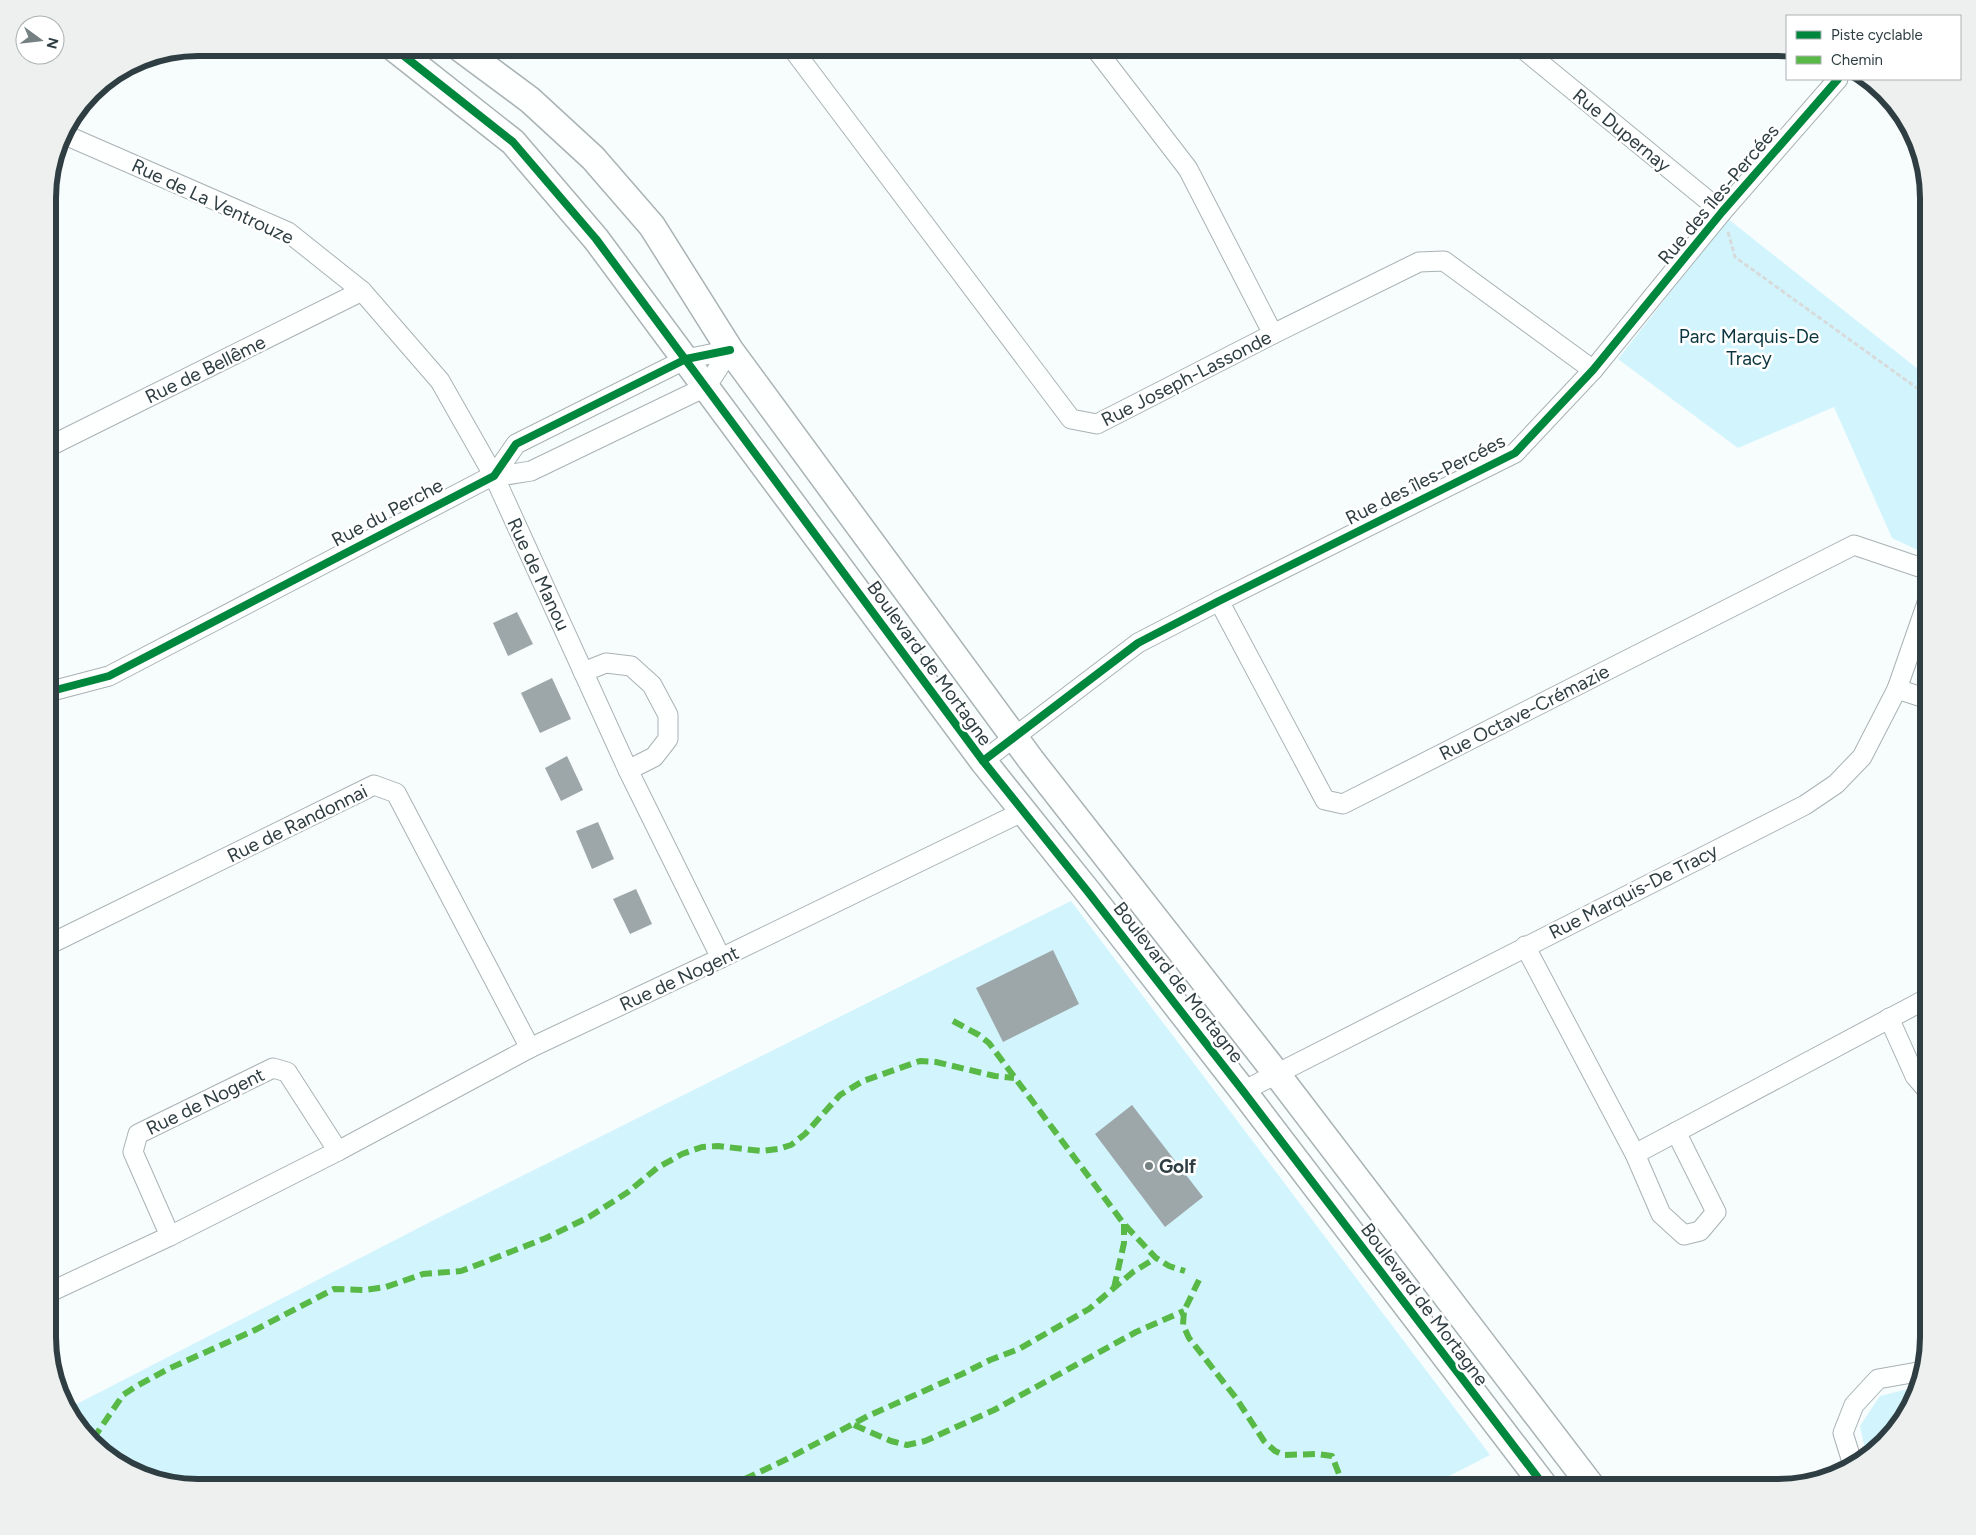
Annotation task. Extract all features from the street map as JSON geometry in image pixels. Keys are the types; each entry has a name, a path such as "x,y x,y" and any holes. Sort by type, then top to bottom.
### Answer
{"main road":[{"name":"Boulevard de Mortagne","path":"405,57 513,142 596,239 983,761 1243,1091 1538,1479"},
{"name":"Boulevard de Mortagne","path":"472,57 530,100 593,158 652,226 730,350 1014,738 1276,1073 1585,1479"}],"street":[{"path":"1102,56 1188,168 1272,334"},
{"name":"Rue Dupernay","path":"1532,56 1722,212"},
{"name":"Rue Joseph-Lassonde","path":"798,57 1071,419 1097,424 1272,334 1419,262 1444,261 1593,370"},
{"name":"Rue des îles-Percées","path":"983,761 1138,643 1218,601 1515,453 1593,370 1722,212 1837,80"},
{"name":"Rue de La Ventrouze","path":"70,137 288,232 362,291 440,381 494,476"},
{"name":"Rue de Bellême","path":"57,443 362,291"},
{"name":"Rue du Perche","path":"494,476 516,444 686,359 730,350"},
{"path":"706,387 730,350"},
{"name":"Rue du Perche","path":"57,690 109,676 494,476 532,471 706,387"},
{"name":"Rue de Manou","path":"494,476 628,770 721,958"},
{"name":"Rue Octave-Crémazie","path":"1218,601 1325,800 1343,804 1854,545 1920,567"},
{"name":"Rue Marquis-De Tracy","path":"1243,1091 1805,805 1836,784 1862,757 1897,689 1920,623"},
{"path":"583,672 606,663 631,666 652,685 668,715 668,739 654,757 628,770"},
{"path":"1897,689 1920,696"},
{"name":"Rue de Randonnai","path":"57,941 374,785 396,793 530,1048"},
{"name":"Rue de Nogent","path":"57,1289 170,1236 338,1151 530,1048 1024,811"},
{"path":"1525,946 1635,1154 1661,1214 1684,1235 1700,1230 1716,1212 1676,1132"},
{"path":"1635,1154 1920,1002"},
{"path":"1889,1018 1915,1076 1920,1082"},
{"name":"Rue de Nogent","path":"170,1236 134,1152 138,1134 273,1068 287,1072 338,1151"},
{"path":"1851,1458 1843,1433 1854,1405 1878,1379 1915,1372"}],"path":[{"path":"1722,212 1736,257 1920,390"}],"green space":[{"name":"Parc Marquis-De Tracy","path":"1728,219 1920,371 1920,551 1892,538 1834,407 1738,448 1618,359"},
{"path":"1071,901 1490,1455 1444,1479 198,1479 171,1476 144,1468 127,1460 92,1430 75,1408 74,1405 434,1220"},
{"path":"1910,1389 1901,1408 1890,1423 1866,1447 1860,1426 1880,1396"}],"building":[{"path":"517,612 533,644 508,656 493,623"},
{"path":"552,678 571,719 540,733 521,693"},
{"path":"567,756 583,790 561,801 545,768"},
{"path":"598,822 614,859 592,869 576,831"},
{"path":"636,889 652,924 630,934 613,899"},
{"path":"1053,950 1079,1004 1003,1042 976,988"},
{"name":"Golf","path":"1132,1105 1203,1197 1165,1227 1095,1134"}],"marked path":[{"path":"953,1021 979,1035 989,1043 1124,1224 1156,1258 1169,1266 1185,1271"},
{"path":"96,1434 123,1395 135,1387 168,1369 255,1330 334,1289 364,1290 386,1287 423,1274 461,1271 477,1265 546,1238 589,1217 628,1192 657,1168 682,1154 702,1147 718,1146 761,1151 791,1145 805,1134 840,1095 863,1081 920,1061 936,1062 995,1076 1014,1078"},
{"path":"1114,1288 1124,1243 1124,1224"},
{"path":"745,1479 868,1416 990,1360 1019,1349 1089,1309 1133,1272 1156,1258"},
{"path":"1199,1280 1184,1311 1183,1325 1189,1338 1236,1398 1264,1441 1275,1451 1284,1455 1318,1454 1332,1456 1341,1479"},
{"path":"854,1425 891,1441 907,1445 925,1441 994,1410 1136,1332 1184,1311"}],"cycle path":[{"path":"405,57 513,142 596,239 983,761 1243,1091 1539,1479"},
{"path":"983,761 1138,643 1515,453 1593,370 1722,212 1837,80"},
{"path":"57,690 109,676 494,476 516,444 686,359 730,350"}],"place":[{"name":"Golf","path":"1149,1166"}]}
